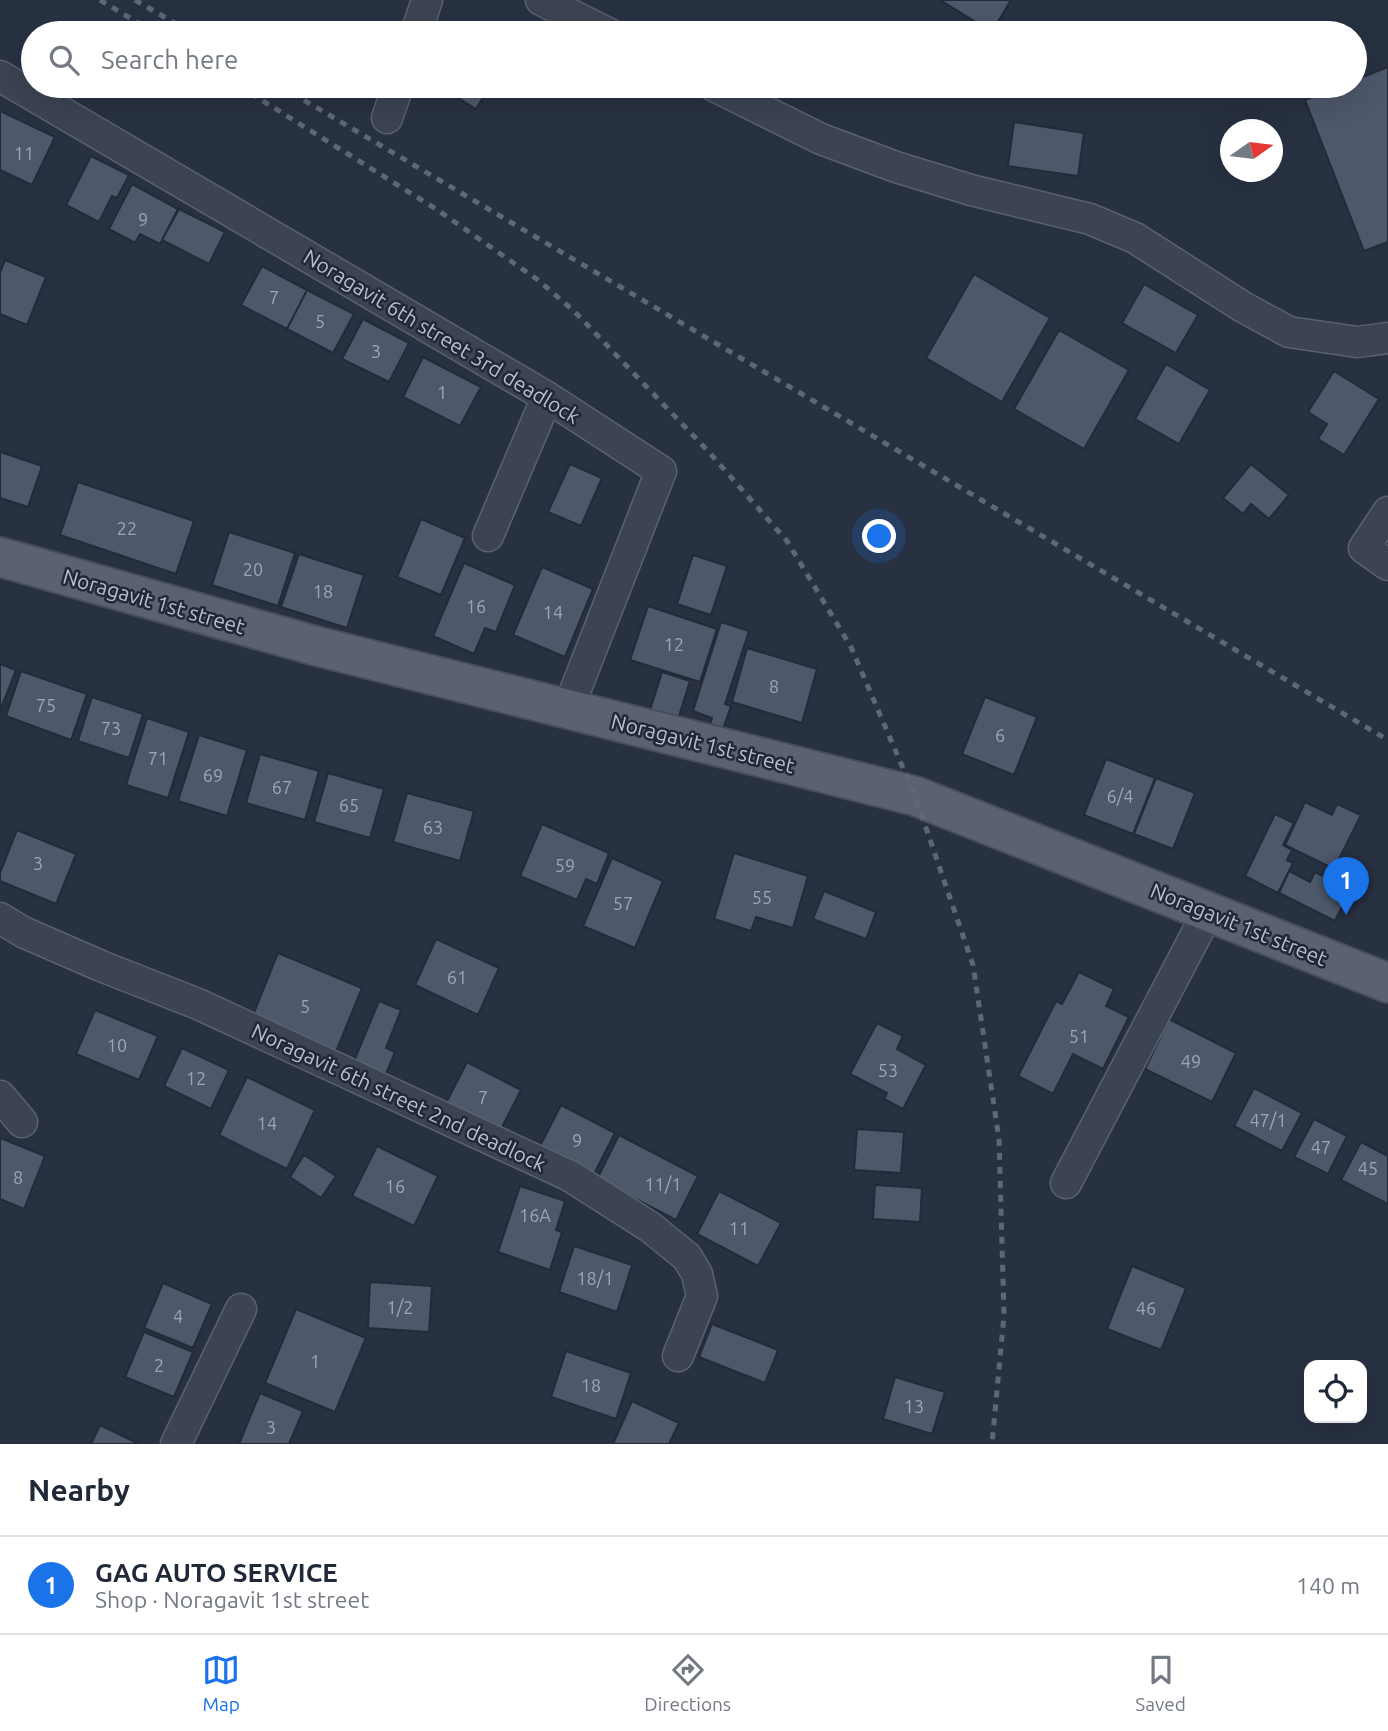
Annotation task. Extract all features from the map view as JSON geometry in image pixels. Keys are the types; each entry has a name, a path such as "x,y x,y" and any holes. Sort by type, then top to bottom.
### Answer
{"main road":[{"name":"Noragavit 1st street","path":"0,557 316,646 915,796 1388,983"}],"street":[{"path":"419,21 427,0"},
{"path":"541,0 584,21"},
{"name":"Noragavit 6th street 3rd deadlock","path":"0,76 21,88"},
{"name":"Noragavit 6th street 3rd deadlock","path":"37,98 547,397 661,471 568,709"},
{"path":"387,118 394,98"},
{"path":"737,98 821,139 896,167 971,190 1102,223 1135,238 1243,307 1289,332 1357,342 1388,338"},
{"path":"488,537 547,397"},
{"path":"1388,512 1364,548 1388,565"},
{"path":"1066,1183 1208,912"},
{"name":"Noragavit 6th street 2nd deadlock","path":"0,918 23,932 101,966 198,1004 570,1176 650,1227 687,1257 697,1274 702,1296 678,1356"},
{"path":"0,1096 22,1122"},
{"path":"176,1444 241,1309"}],"building":[{"path":"940,0 1011,0 999,21 974,21"},
{"path":"1388,67 1388,242 1364,251 1305,100 1367,98 1367,75"},
{"path":"458,98 483,98 476,109"},
{"path":"0,111 55,137 32,185 0,170"},
{"path":"1014,122 1084,133 1078,176 1008,166"},
{"path":"91,156 129,175 117,198 112,196 99,222 66,205"},
{"path":"132,184 178,209 160,244 140,234 135,243 109,229"},
{"path":"179,209 225,232 209,264 162,240"},
{"path":"5,260 46,277 27,325 0,314 0,273"},
{"path":"262,266 307,290 287,329 241,305"},
{"path":"974,274 1050,318 1002,402 926,358"},
{"path":"1144,284 1198,315 1176,353 1122,323"},
{"path":"307,290 354,314 333,353 287,329"},
{"path":"363,319 409,343 389,382 342,359"},
{"path":"1059,330 1129,370 1084,449 1014,409"},
{"path":"423,357 481,387 460,426 403,397"},
{"path":"1166,364 1210,390 1179,444 1135,419"},
{"path":"1334,371 1379,399 1344,455 1318,439 1327,424 1308,412"},
{"path":"0,452 42,466 28,507 0,498"},
{"path":"570,464 602,478 581,526 548,512"},
{"path":"1251,464 1289,495 1269,519 1251,504 1243,514 1223,498"},
{"path":"78,482 194,521 176,574 60,535"},
{"path":"421,519 465,538 441,595 397,577"},
{"path":"229,532 295,553 278,606 212,585"},
{"path":"299,554 364,575 347,628 281,607"},
{"path":"693,555 727,566 711,615 677,604"},
{"path":"464,563 515,585 496,632 485,628 474,654 433,636"},
{"path":"542,567 593,589 565,657 513,635"},
{"path":"648,606 717,629 700,682 630,660"},
{"path":"721,622 749,631 725,704 731,706 723,729 710,724 712,718 693,711"},
{"path":"747,648 817,669 802,723 732,702"},
{"path":"0,664 16,670 0,711"},
{"path":"21,671 87,694 71,740 6,716"},
{"path":"662,672 690,681 674,732 646,723"},
{"path":"92,697 143,714 129,758 78,741"},
{"path":"985,697 1037,717 1014,775 962,754"},
{"path":"147,718 189,732 168,798 126,785"},
{"path":"199,735 247,750 227,816 178,801"},
{"path":"260,754 319,771 305,820 246,803"},
{"path":"1106,759 1155,778 1133,834 1084,815"},
{"path":"328,773 384,789 370,838 314,822"},
{"path":"1156,778 1195,793 1173,849 1134,834"},
{"path":"407,793 474,811 460,861 393,842"},
{"path":"1305,802 1332,815 1337,804 1361,815 1334,869 1285,845"},
{"path":"1275,814 1294,823 1283,845 1292,850 1287,860 1293,863 1278,893 1245,876"},
{"path":"542,824 609,853 597,884 586,879 577,900 520,876"},
{"path":"17,830 76,854 56,904 0,881 0,873"},
{"path":"734,853 808,876 793,928 756,917 751,931 714,919"},
{"path":"612,858 663,881 635,948 583,926"},
{"path":"1289,871 1310,882 1315,872 1350,890 1335,921 1279,893"},
{"path":"824,891 876,912 866,939 813,919"},
{"path":"436,939 499,968 478,1015 415,985"},
{"path":"278,953 362,988 333,1059 249,1025"},
{"path":"1079,972 1114,989 1106,1006 1129,1017 1103,1069 1073,1054 1053,1094 1018,1076 1056,1001 1062,1004"},
{"path":"379,1001 401,1010 386,1048 395,1052 386,1074 354,1061"},
{"path":"95,1010 158,1036 139,1080 76,1054"},
{"path":"1169,1019 1236,1053 1212,1102 1145,1069"},
{"path":"877,1023 903,1036 897,1049 926,1065 903,1109 884,1099 887,1093 850,1074"},
{"path":"182,1048 229,1070 211,1109 164,1086"},
{"path":"467,1062 521,1090 499,1133 445,1105"},
{"path":"247,1077 315,1110 287,1169 219,1135"},
{"path":"1254,1088 1302,1113 1282,1151 1234,1126"},
{"path":"561,1105 615,1133 593,1176 539,1148"},
{"path":"1314,1119 1347,1136 1328,1174 1294,1157"},
{"path":"857,1129 904,1132 901,1173 854,1170"},
{"path":"619,1135 698,1176 676,1220 597,1179"},
{"path":"0,1138 45,1156 24,1209 0,1199"},
{"path":"1361,1142 1388,1156 1388,1204 1341,1180"},
{"path":"377,1146 438,1176 414,1226 352,1196"},
{"path":"304,1155 336,1176 321,1198 290,1177"},
{"path":"875,1185 922,1188 920,1222 873,1219"},
{"path":"520,1186 565,1201 556,1230 562,1232 550,1270 498,1252"},
{"path":"719,1191 781,1223 758,1266 697,1234"},
{"path":"574,1246 632,1265 617,1312 559,1292"},
{"path":"1132,1266 1186,1288 1161,1350 1107,1329"},
{"path":"370,1282 432,1286 429,1332 368,1328"},
{"path":"163,1283 212,1304 193,1348 144,1328"},
{"path":"296,1309 366,1338 335,1412 265,1383"},
{"path":"712,1324 778,1350 765,1383 699,1357"},
{"path":"144,1332 193,1352 174,1397 125,1377"},
{"path":"566,1351 631,1373 616,1419 551,1397"},
{"path":"895,1377 945,1392 932,1434 883,1419"},
{"path":"260,1393 303,1411 289,1444 239,1444"},
{"path":"632,1401 679,1423 669,1444 613,1444"},
{"path":"100,1425 139,1444 91,1444"}],"railway":[{"path":"100,0 135,21"},
{"path":"135,0 171,21"},
{"path":"258,98 436,209 538,280 575,312 708,451 787,541 851,647 915,796 973,965 999,1139 1004,1315 992,1444"},
{"path":"300,98 1388,740"}],"place":[{"name":"GAG AUTO SERVICE","path":"1346,915"}]}
